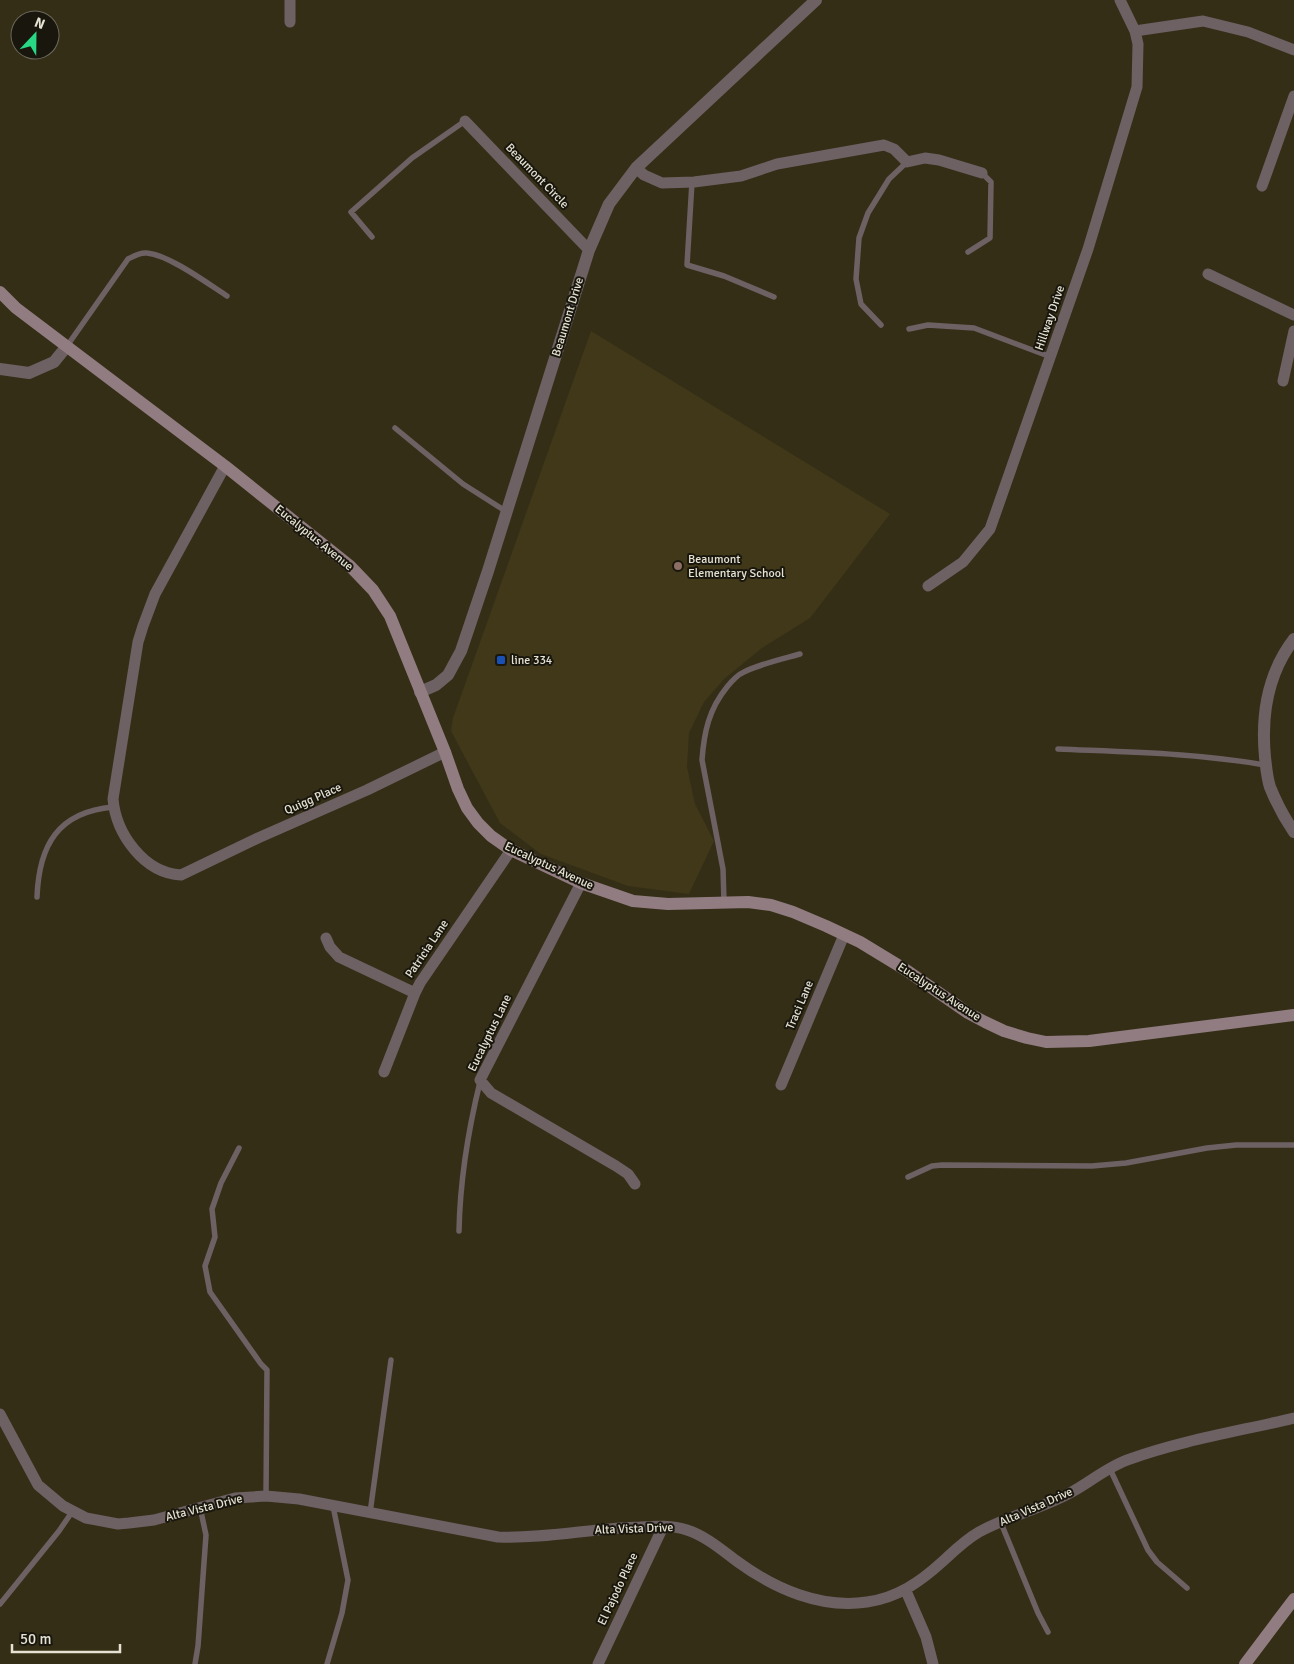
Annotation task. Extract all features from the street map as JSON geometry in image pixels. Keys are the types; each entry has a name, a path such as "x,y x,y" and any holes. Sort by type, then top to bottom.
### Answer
{"main road":[{"name":"Eucalyptus Avenue","path":"0,292 16,308 225,466 350,566 373,590 390,616 467,808 491,836 510,850 581,883 624,898 642,902 668,904 754,902 782,908 810,918 906,970 968,1013 1001,1030 1046,1042 1089,1042 1294,1015"},
{"path":"1245,1664 1294,1599"}],"street":[{"path":"290,0 290,22"},
{"name":"Beaumont Drive","path":"420,692 436,685 448,675 460,651 507,512 589,250 609,204 636,168 816,0"},
{"name":"Hillway Drive","path":"928,586 963,562 990,529 1088,248 1137,87 1138,44 1135,31 1120,0"},
{"path":"1135,31 1203,21 1248,32 1294,50"},
{"path":"1262,186 1294,96"},
{"name":"Beaumont Circle","path":"465,121 589,250"},
{"path":"636,168 644,175 662,183 692,182 741,176 777,164 884,145 894,148 907,162 925,158 939,160 982,173"},
{"path":"1208,274 1294,315"},
{"path":"1283,381 1294,331"},
{"path":"0,369 30,373 54,362 67,346"},
{"path":"114,807 113,799 138,642 155,594 225,466"},
{"path":"1294,639 1279,662 1272,680 1266,702 1264,737 1270,786 1294,832"},
{"name":"Quigg Place","path":"114,807 125,837 137,853 153,866 170,875 181,875 367,790 445,752"},
{"name":"Patricia Lane","path":"384,1072 414,993 510,850"},
{"name":"Eucalyptus Lane","path":"581,883 480,1080 491,1094 616,1166 628,1174 635,1184"},
{"name":"Traci Lane","path":"780,1085 844,935"},
{"path":"326,938 330,947 339,957 414,993"},
{"name":"Alta Vista Drive","path":"0,1414 38,1485 56,1502 86,1518 118,1524 154,1520 235,1498 266,1496 299,1499 498,1537 529,1538 608,1528 663,1527 688,1530 704,1538 769,1583 787,1591 817,1600 844,1604 868,1602 906,1591 966,1540 980,1531 1072,1492 1110,1468 1127,1460 1156,1451 1294,1418"},
{"name":"El Pajodo Place","path":"598,1664 663,1527"},
{"path":"906,1591 926,1637 933,1664"}],"lane":[{"path":"372,237 351,212 412,158 465,121"},
{"path":"881,324 861,304 856,279 859,238 868,213 888,179 907,162"},
{"path":"968,252 990,238 991,182 982,173"},
{"path":"692,182 687,265 724,276 774,297"},
{"path":"67,346 128,259 137,254 146,253 159,256 178,265 227,296"},
{"path":"910,329 928,325 974,328 1051,357"},
{"path":"395,428 463,484 507,512"},
{"path":"724,902 723,869 702,760 703,742 710,713 730,683 743,672 800,654"},
{"path":"1058,749 1182,754 1229,758 1266,765"},
{"path":"38,897 39,872 42,859 55,833 84,813 114,807"},
{"path":"459,1231 459,1203 465,1153 480,1080"},
{"path":"908,1177 932,1166 942,1165 1092,1166 1126,1163 1208,1148 1236,1145 1294,1145"},
{"path":"239,1148 221,1183 212,1209 215,1237 205,1266 210,1292 267,1370 266,1496"},
{"path":"370,1513 391,1360"},
{"path":"1110,1468 1148,1550 1157,1562 1188,1588"},
{"path":"327,1664 342,1613 348,1580 333,1506"},
{"path":"195,1664 206,1536 200,1507"},
{"path":"0,1604 72,1512"},
{"path":"1001,1523 1038,1613 1048,1632"}],"shaded area":[{"name":"Beaumont Elementary School","path":"591,331 890,514 810,618 762,648 724,679 704,702 689,733 687,767 695,804 714,841 689,894 628,886 541,854 500,823 451,731 453,718"}],"place":[{"name":"Beaumont Elementary School","path":"678,566"},
{"name":"line 334","path":"501,660"}]}
